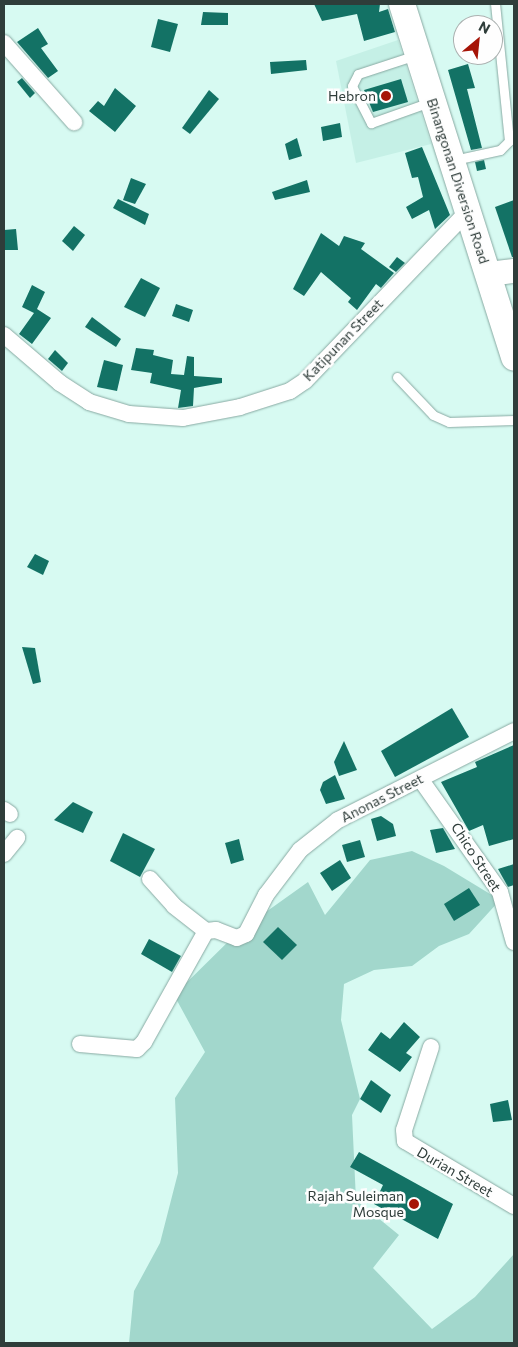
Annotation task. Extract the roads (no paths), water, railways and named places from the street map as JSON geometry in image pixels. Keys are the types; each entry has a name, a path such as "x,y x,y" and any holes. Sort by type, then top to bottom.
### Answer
{"main road":[{"name":"Binangonan Diversion Road","path":"402,4 489,274 514,358"}],"street":[{"path":"4,43 74,122"},
{"name":"Katipunan Street","path":"4,335 60,384 89,402 130,414 183,418 257,403 290,390 305,381 468,211"},
{"path":"489,274 514,271"},
{"name":"Anonas Street","path":"206,932 210,929 242,938 254,916 300,850 338,820 421,780 445,764 514,732"},
{"name":"Chico Street","path":"421,780 500,892 514,942"},
{"path":"4,854 17,838"},
{"path":"80,1044 137,1049 144,1042 206,932 174,906 150,879"},
{"name":"Durian Street","path":"431,1047 404,1130 405,1141 514,1206"}],"lane":[{"path":"452,161 500,150 509,142 495,4"},
{"path":"418,55 358,74 352,86 371,123 433,101"},
{"path":"397,377 432,415 449,422 514,420"}],"place":[{"name":"Hebron","path":"386,96"},
{"name":"Rajah Suleiman Mosque","path":"414,1204"}]}
